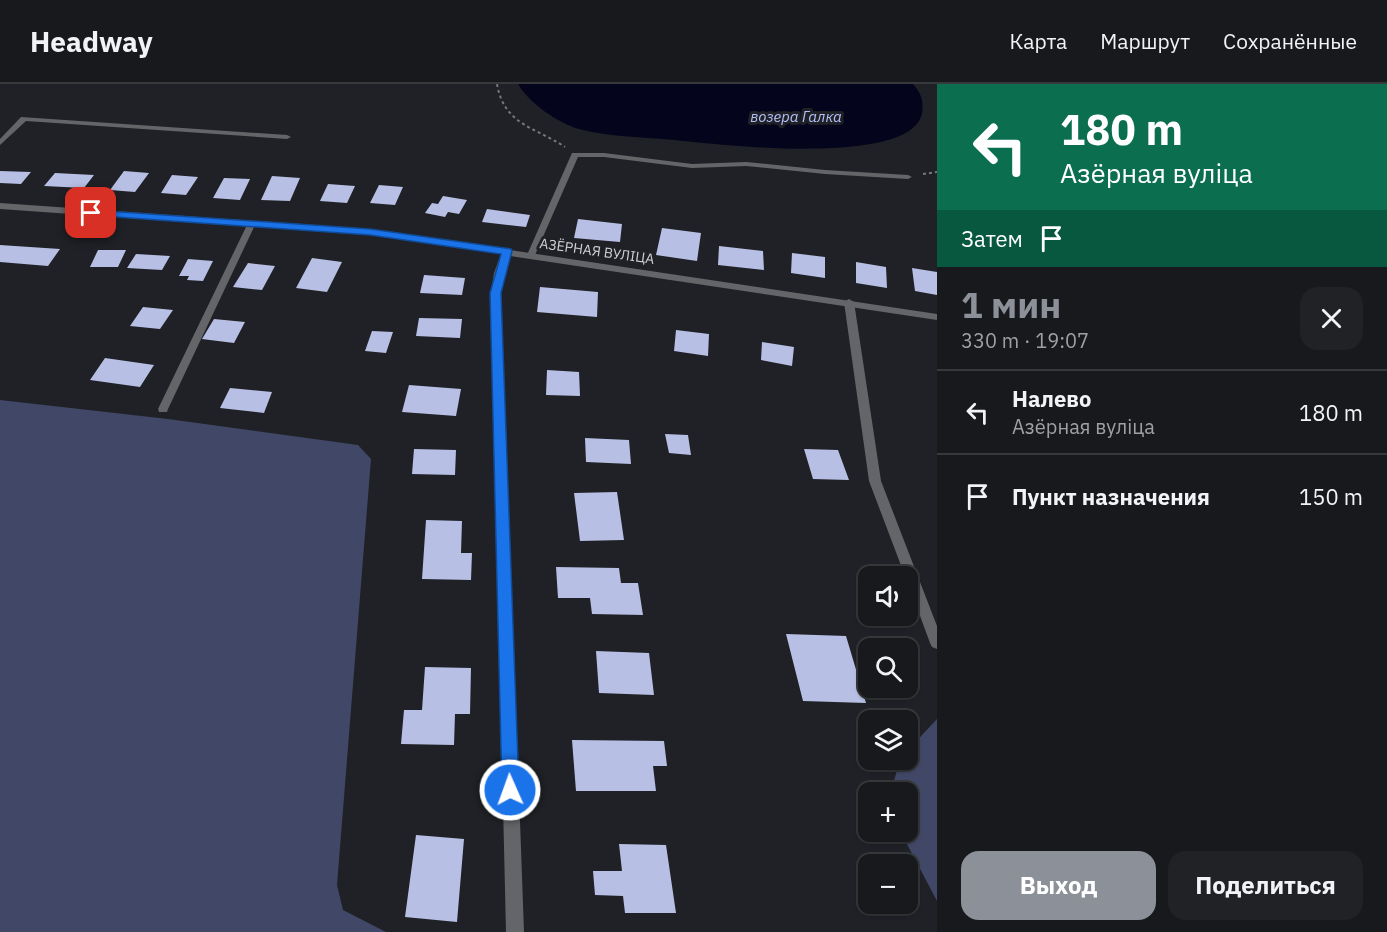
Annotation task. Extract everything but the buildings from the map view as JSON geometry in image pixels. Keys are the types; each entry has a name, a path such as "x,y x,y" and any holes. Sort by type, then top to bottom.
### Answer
{"street":[{"path":"0,143 24,119 287,137"},
{"path":"531,255 575,155 604,155 692,166 746,164 908,177"},
{"name":"АЗЁРНАЯ ВУЛІЦА","path":"0,206 370,232 937,317"},
{"path":"163,409 251,225"},
{"path":"507,251 496,293 514,932"},
{"path":"849,302 875,481 937,644"}],"path":[{"path":"497,84 498,99 509,117 558,141 575,155"}],"shaded area":[{"path":"0,400 168,419 358,445 371,459 337,885 343,910 386,932 0,932"},
{"path":"937,719 937,901 918,865 918,854 912,854 906,842 918,842 918,782 894,782 897,770 918,770 918,739"}],"water":[{"name":"возера Галка","path":"518,84 913,84 921,97 923,109 910,130 885,141 850,147 768,148 615,135 579,129 545,111 529,98"}],"route":[{"path":"91,213 370,232 507,251 499,273 496,293 510,790"}]}
